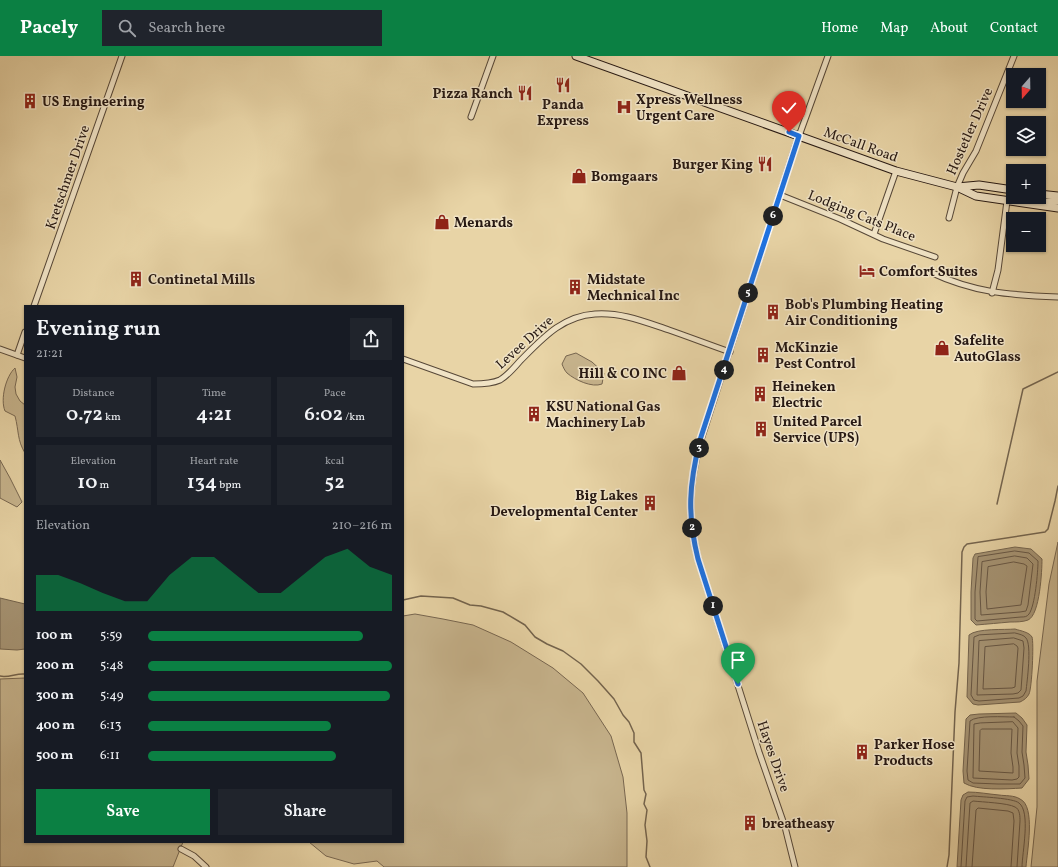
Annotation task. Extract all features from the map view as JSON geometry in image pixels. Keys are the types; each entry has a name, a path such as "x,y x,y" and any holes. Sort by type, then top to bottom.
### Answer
{"main road":[{"name":"McCall Road","path":"576,56 913,177 957,187 976,196 1006,198"},
{"name":"McCall Road","path":"957,187 979,185 1006,189"},
{"path":"1046,195 1058,196"},
{"path":"1046,202 1058,201"},
{"name":"McCall Road","path":"1031,204 1058,208"}],"street":[{"name":"Kretschmer Drive","path":"34,305 122,56"},
{"path":"471,116 493,56"},
{"name":"Hayes Drive","path":"795,867 785,827 759,752 698,559 694,542 690,509 692,476 700,440 730,352 799,136 828,56"},
{"name":"Hostetler Drive","path":"949,218 957,187 965,169 976,151 1014,56"},
{"path":"874,234 896,171"},
{"name":"Lodging Cats Place","path":"780,195 840,219 883,239 935,257"},
{"path":"992,293 998,270 1009,204"},
{"path":"930,272 949,281 992,293 1058,297"},
{"name":"Levee Drive","path":"404,359 473,384 495,382 514,368 549,332 567,320 595,314 614,314 635,318 730,352"},
{"path":"17,355 24,335"},
{"path":"0,349 24,358"},
{"path":"180,849 194,856 206,867"}],"shaded area":[{"path":"576,353 592,362 604,373 602,384 593,385 584,383 570,376 566,372 562,364 566,356"},
{"path":"15,368 17,377 15,387 16,394 24,404 24,451 19,440 15,416 5,411 3,400 5,388"},
{"path":"0,460 22,502 17,507 0,498"},
{"path":"1058,542 1058,867 1031,867 1037,807 1037,681 1049,584"},
{"path":"415,614 473,625 511,642 553,668 583,693 611,736 623,777 627,813 627,867 384,867 377,861 354,864 326,856 310,843 404,843 404,616"},
{"path":"24,678 24,843 183,843 173,867 0,867 0,679"}],"water":[{"path":"1015,547 1031,549 1042,559 1040,592 1032,616 1028,620 1022,622 976,625 971,620 973,558 975,554"},
{"path":"0,598 24,604 24,649 0,649"},
{"path":"1015,629 1027,633 1032,637 1033,647 1029,694 1020,702 978,705 973,704 967,697 969,635 984,630"},
{"path":"1016,713 1027,725 1026,752 1029,779 1022,788 984,788 970,786 964,783 963,771 966,719 970,715"},
{"path":"968,792 1012,796 1025,803 1028,810 1029,820 1029,841 1026,867 957,867 961,800 963,795"}],"waterway":[{"path":"997,504 1023,389 1058,372"},
{"path":"947,867 949,855 955,712 959,663 962,552 967,544 1045,532 1048,529 1058,486"},
{"path":"404,600 421,596 453,598 470,605 481,606 503,612 525,625 535,637 563,651 581,664 598,681 614,699 623,715 629,722 634,733 634,742 641,753 644,790 646,794 644,804 647,810 645,825 647,841 646,857 650,867"},
{"path":"0,676 24,674"}],"place":[{"name":"Panda Express","path":"563,85"},
{"name":"Pizza Ranch","path":"525,93"},
{"name":"US Engineering","path":"30,101"},
{"name":"Xpress Wellness Urgent Care","path":"624,107"},
{"name":"Burger King","path":"765,164"},
{"name":"Bomgaars","path":"579,176"},
{"name":"Menards","path":"442,222"},
{"name":"Comfort Suites","path":"867,271"},
{"name":"Continetal Mills","path":"136,279"},
{"name":"Midstate Mechnical Inc","path":"575,287"},
{"name":"Bob's Plumbing Heating Air Conditioning","path":"773,312"},
{"name":"Safelite AutoGlass","path":"942,348"},
{"name":"McKinzie Pest Control","path":"763,355"},
{"name":"Hill & CO INC","path":"679,373"},
{"name":"Heineken Electric","path":"760,394"},
{"name":"KSU National Gas Machinery Lab","path":"534,414"},
{"name":"United Parcel Service (UPS)","path":"761,429"},
{"name":"Big Lakes Developmental Center","path":"650,503"},
{"name":"Parker Hose Products","path":"862,752"},
{"name":"breatheasy","path":"750,823"}],"route":[{"path":"738,684 698,559 694,542 690,509 692,476 700,440 730,352 735,332 799,136 789,132"}]}
